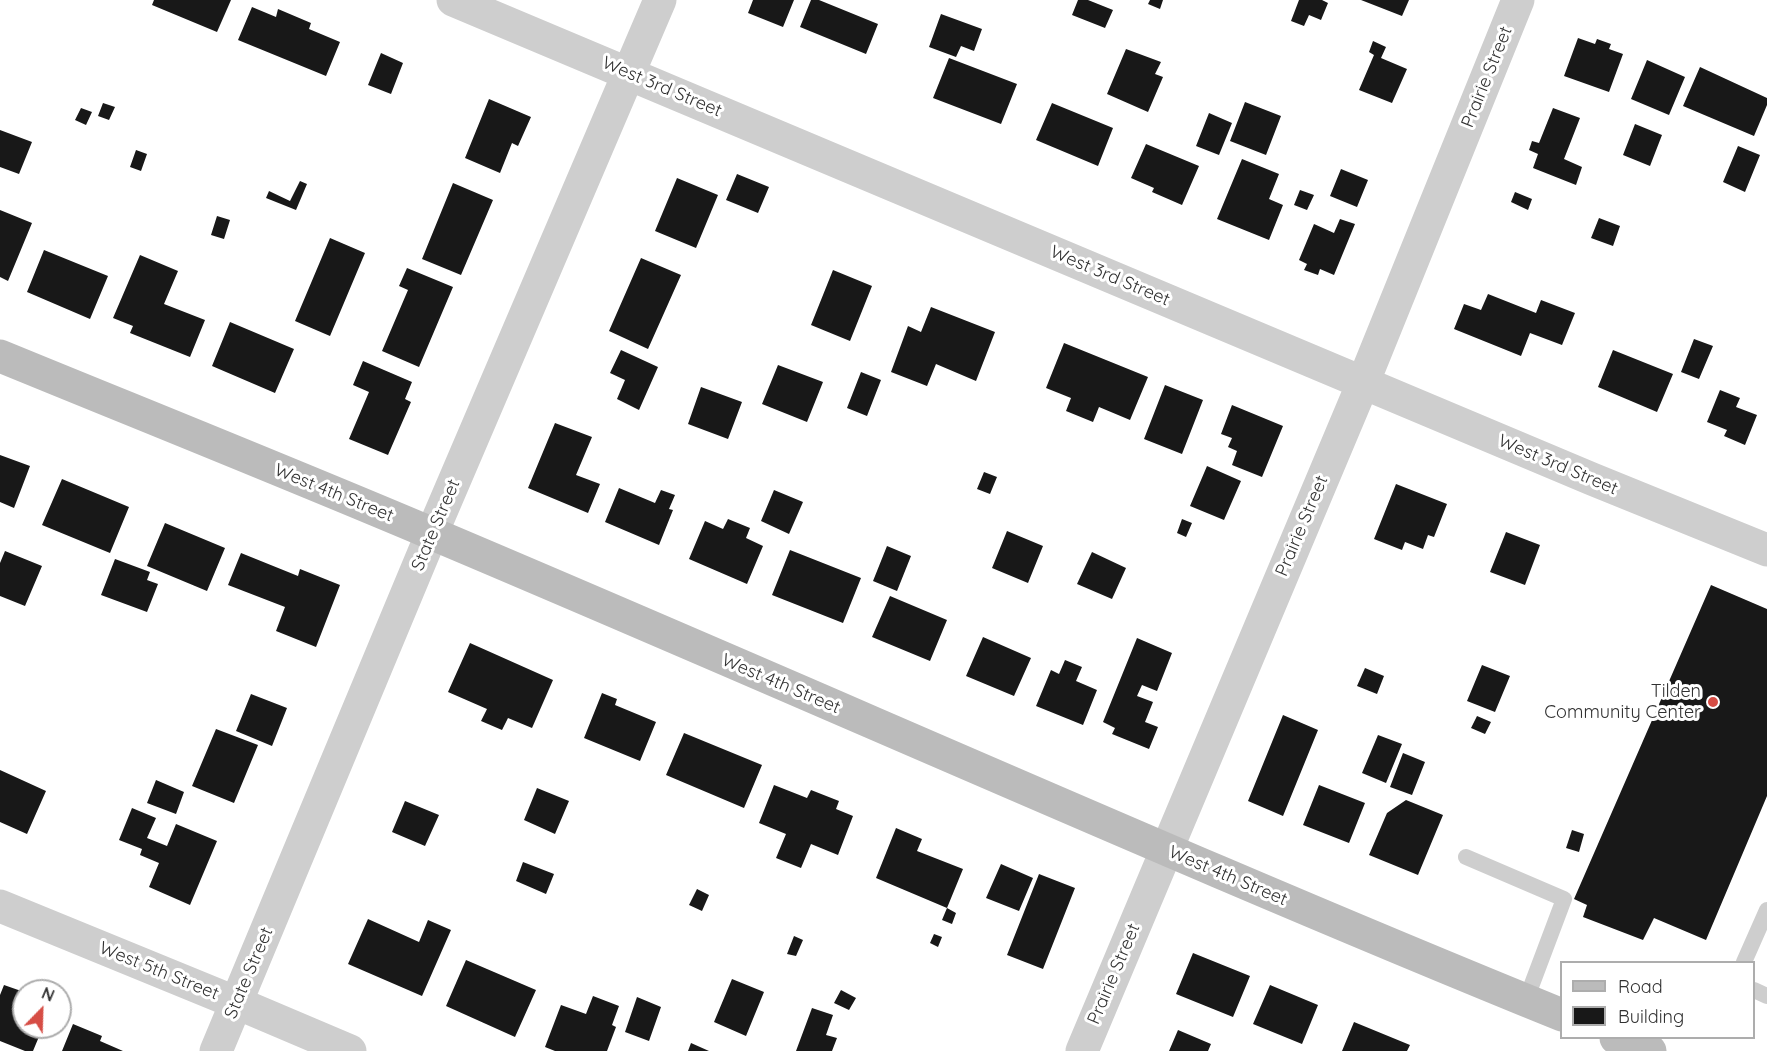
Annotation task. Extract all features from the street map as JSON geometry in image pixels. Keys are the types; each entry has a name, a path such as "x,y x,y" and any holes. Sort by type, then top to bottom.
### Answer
{"street":[{"name":"West 3rd Street","path":"453,0 1592,479 1767,550"},
{"name":"State Street","path":"216,1051 432,534 660,0"},
{"name":"Prairie Street","path":"1082,1051 1363,383 1518,0"},
{"name":"West 4th Street","path":"0,356 432,534 1166,850 1560,1014"},
{"name":"West 5th Street","path":"0,906 350,1051"},
{"path":"1619,1039 1650,1051"}],"lane":[{"path":"1467,857 1564,899 1526,1000"},
{"path":"1745,961 1767,910"}],"building":[{"path":"154,0 231,0 217,32 152,5"},
{"path":"753,0 794,0 783,27 748,13"},
{"path":"811,0 819,0 878,24 866,54 800,27"},
{"path":"1078,0 1088,0 1113,10 1105,28 1072,15"},
{"path":"1150,0 1163,0 1160,9 1148,4"},
{"path":"1299,0 1322,0 1328,3 1321,20 1309,15 1304,26 1291,21"},
{"path":"1361,0 1409,0 1402,16"},
{"path":"252,7 276,17 278,9 311,23 309,29 340,42 326,76 238,40"},
{"path":"941,14 982,29 974,51 961,46 956,57 929,47"},
{"path":"1578,38 1595,44 1597,39 1611,44 1609,49 1623,54 1609,92 1564,76"},
{"path":"1373,41 1386,47 1381,58 1407,69 1392,103 1359,90 1374,55 1369,52"},
{"path":"1126,49 1161,62 1155,74 1163,77 1148,112 1107,94"},
{"path":"381,53 403,63 391,94 368,85"},
{"path":"949,58 1017,84 1001,124 933,98"},
{"path":"1647,60 1685,77 1669,115 1631,99"},
{"path":"1700,67 1767,98 1767,105 1754,136 1683,106"},
{"path":"489,99 531,117 518,146 512,143 500,173 465,158"},
{"path":"1245,102 1281,116 1266,155 1230,141"},
{"path":"103,103 115,107 109,120 98,116"},
{"path":"1052,103 1113,128 1098,166 1036,140"},
{"path":"81,108 92,112 86,125 75,120"},
{"path":"1553,108 1580,118 1564,159 1582,167 1576,185 1533,168 1538,154 1529,150 1532,141 1539,143"},
{"path":"1209,113 1232,123 1219,155 1196,146"},
{"path":"1635,124 1662,135 1650,166 1623,155"},
{"path":"0,130 32,142 19,174 0,167"},
{"path":"1146,144 1199,166 1182,205 1152,192 1154,188 1131,178"},
{"path":"1738,146 1760,155 1745,192 1723,182"},
{"path":"136,150 147,154 141,171 130,167"},
{"path":"1242,159 1279,174 1269,199 1283,205 1269,240 1217,219"},
{"path":"1341,169 1368,180 1357,207 1330,196"},
{"path":"737,174 769,187 758,213 726,200"},
{"path":"677,178 718,195 696,248 655,231"},
{"path":"300,181 307,184 296,210 266,198 269,191 290,201"},
{"path":"453,183 493,200 461,275 422,259"},
{"path":"1300,190 1314,195 1307,210 1294,205"},
{"path":"1515,192 1532,199 1528,210 1511,202"},
{"path":"0,210 32,223 8,281 0,277"},
{"path":"217,216 230,220 224,239 211,235"},
{"path":"1599,218 1620,226 1613,246 1591,238"},
{"path":"1340,219 1355,224 1334,275 1320,269 1318,275 1304,270 1307,264 1299,260 1314,224 1334,233"},
{"path":"330,238 365,253 330,336 295,321"},
{"path":"44,250 108,276 90,319 27,292"},
{"path":"140,255 178,271 164,304 205,320 190,357 130,333 133,326 113,318"},
{"path":"641,258 681,275 648,349 609,331"},
{"path":"407,268 453,287 419,367 382,351 408,290 399,286"},
{"path":"833,270 872,286 850,341 811,325"},
{"path":"1488,294 1536,313 1541,300 1575,313 1562,345 1530,333 1521,356 1454,329 1464,304 1481,310"},
{"path":"931,307 995,332 976,381 936,364 927,386 891,372 908,326 921,332"},
{"path":"230,322 294,349 275,393 212,366"},
{"path":"1694,339 1713,346 1699,379 1681,372"},
{"path":"1064,343 1148,377 1130,420 1099,407 1093,422 1066,411 1071,398 1046,388"},
{"path":"621,350 658,367 639,410 617,399 625,380 610,373"},
{"path":"1613,350 1673,374 1657,412 1598,387"},
{"path":"363,361 412,382 405,399 411,402 388,455 349,439 369,392 353,385"},
{"path":"778,365 823,382 807,422 762,404"},
{"path":"861,372 881,380 867,416 847,408"},
{"path":"1165,385 1203,400 1182,454 1144,439"},
{"path":"701,387 742,402 728,439 688,424"},
{"path":"1720,390 1740,398 1736,407 1757,415 1745,445 1724,436 1727,430 1707,422"},
{"path":"1232,405 1283,426 1262,477 1232,465 1237,451 1228,447 1232,438 1221,434"},
{"path":"555,423 592,437 576,475 600,484 588,513 528,488"},
{"path":"0,455 30,466 14,508 0,502"},
{"path":"1207,466 1241,481 1224,520 1190,506"},
{"path":"984,472 997,477 990,494 977,489"},
{"path":"62,479 129,507 110,553 42,525"},
{"path":"1396,484 1447,504 1434,537 1428,535 1423,549 1405,542 1402,550 1374,539"},
{"path":"619,488 655,503 661,490 675,495 669,509 673,510 659,545 605,522"},
{"path":"774,490 803,502 789,534 761,521"},
{"path":"728,519 750,528 746,538 763,546 747,584 689,559 705,521 723,529"},
{"path":"1182,519 1192,523 1186,537 1177,533"},
{"path":"165,523 225,548 207,591 147,566"},
{"path":"1007,531 1043,546 1028,583 992,568"},
{"path":"1506,532 1540,545 1525,585 1490,572"},
{"path":"887,546 911,556 897,591 873,581"},
{"path":"790,550 861,578 843,623 772,595"},
{"path":"5,551 42,566 25,606 0,596 0,563"},
{"path":"1092,552 1126,568 1112,599 1077,584"},
{"path":"241,553 298,576 300,569 340,585 316,647 276,631 285,607 228,585"},
{"path":"115,559 150,572 147,580 158,584 147,612 101,595"},
{"name":"Tilden Community Center","path":"1711,585 1767,609 1767,796 1706,940 1654,918 1643,940 1583,917 1587,905 1574,899"},
{"path":"890,596 947,620 930,661 872,637"},
{"path":"983,637 1031,658 1014,696 966,676"},
{"path":"1137,638 1172,653 1157,691 1142,685 1137,696 1153,702 1145,722 1158,727 1149,749 1112,734 1115,728 1103,722"},
{"path":"470,643 553,680 532,728 508,718 502,730 481,721 487,709 448,692"},
{"path":"1065,660 1082,667 1076,681 1097,690 1083,725 1036,706 1051,670 1059,674"},
{"path":"1482,665 1510,676 1495,712 1467,701"},
{"path":"1365,668 1384,676 1377,694 1357,686"},
{"path":"602,693 617,699 615,705 656,722 640,761 584,738"},
{"path":"251,694 287,708 272,746 236,731"},
{"path":"1283,715 1318,730 1283,816 1248,801"},
{"path":"1477,716 1491,722 1485,734 1471,728"},
{"path":"216,729 258,745 234,803 192,786"},
{"path":"684,733 762,765 744,808 666,775"},
{"path":"1378,735 1402,744 1386,783 1362,773"},
{"path":"1403,753 1425,762 1412,795 1390,787"},
{"path":"0,770 46,791 27,834 0,822"},
{"path":"156,780 184,792 176,814 147,803"},
{"path":"774,785 807,798 811,790 839,801 836,809 853,816 838,855 811,844 801,868 776,858 786,834 759,823"},
{"path":"1319,785 1365,803 1349,843 1303,825"},
{"path":"537,788 569,801 555,834 524,820"},
{"path":"1406,800 1443,815 1418,875 1369,855 1387,813"},
{"path":"405,801 439,815 425,846 392,832"},
{"path":"132,808 156,818 147,838 167,846 176,824 217,841 190,905 149,887 159,863 140,855 142,849 119,840"},
{"path":"896,828 922,839 917,851 963,869 947,908 876,878"},
{"path":"1572,830 1584,834 1579,852 1566,848"},
{"path":"523,862 554,874 546,894 516,881"},
{"path":"1001,864 1033,878 1019,911 986,898"},
{"path":"1039,874 1075,888 1043,969 1007,955"},
{"path":"697,889 709,895 702,911 689,905"},
{"path":"947,908 956,913 952,924 942,920"},
{"path":"368,919 419,942 428,920 451,930 422,996 348,964"},
{"path":"934,934 942,937 938,947 930,943"},
{"path":"794,936 803,940 796,956 787,954"},
{"path":"1193,953 1250,976 1233,1017 1176,994"},
{"path":"466,960 536,990 515,1037 446,1006"},
{"path":"732,979 764,992 746,1036 714,1022"},
{"path":"4,985 12,988 12,1039 38,1039 33,1051 25,1051 0,1041 0,995"},
{"path":"1270,985 1318,1005 1302,1044 1253,1024"},
{"path":"841,990 856,998 849,1010 834,1003"},
{"path":"593,996 619,1006 612,1025 616,1027 607,1051 555,1051 545,1047 561,1005 586,1014"},
{"path":"637,997 661,1007 649,1041 625,1032"},
{"path":"812,1008 833,1015 826,1035 837,1038 832,1051 796,1051"},
{"path":"1354,1022 1410,1045 1407,1051 1342,1051"},
{"path":"73,1024 102,1036 100,1041 123,1051 62,1051 67,1039 72,1039"},
{"path":"1178,1030 1211,1044 1208,1051 1169,1051"},
{"path":"691,1043 709,1051 688,1051"}],"place":[{"name":"Tilden Community Center","path":"1713,702"}]}
